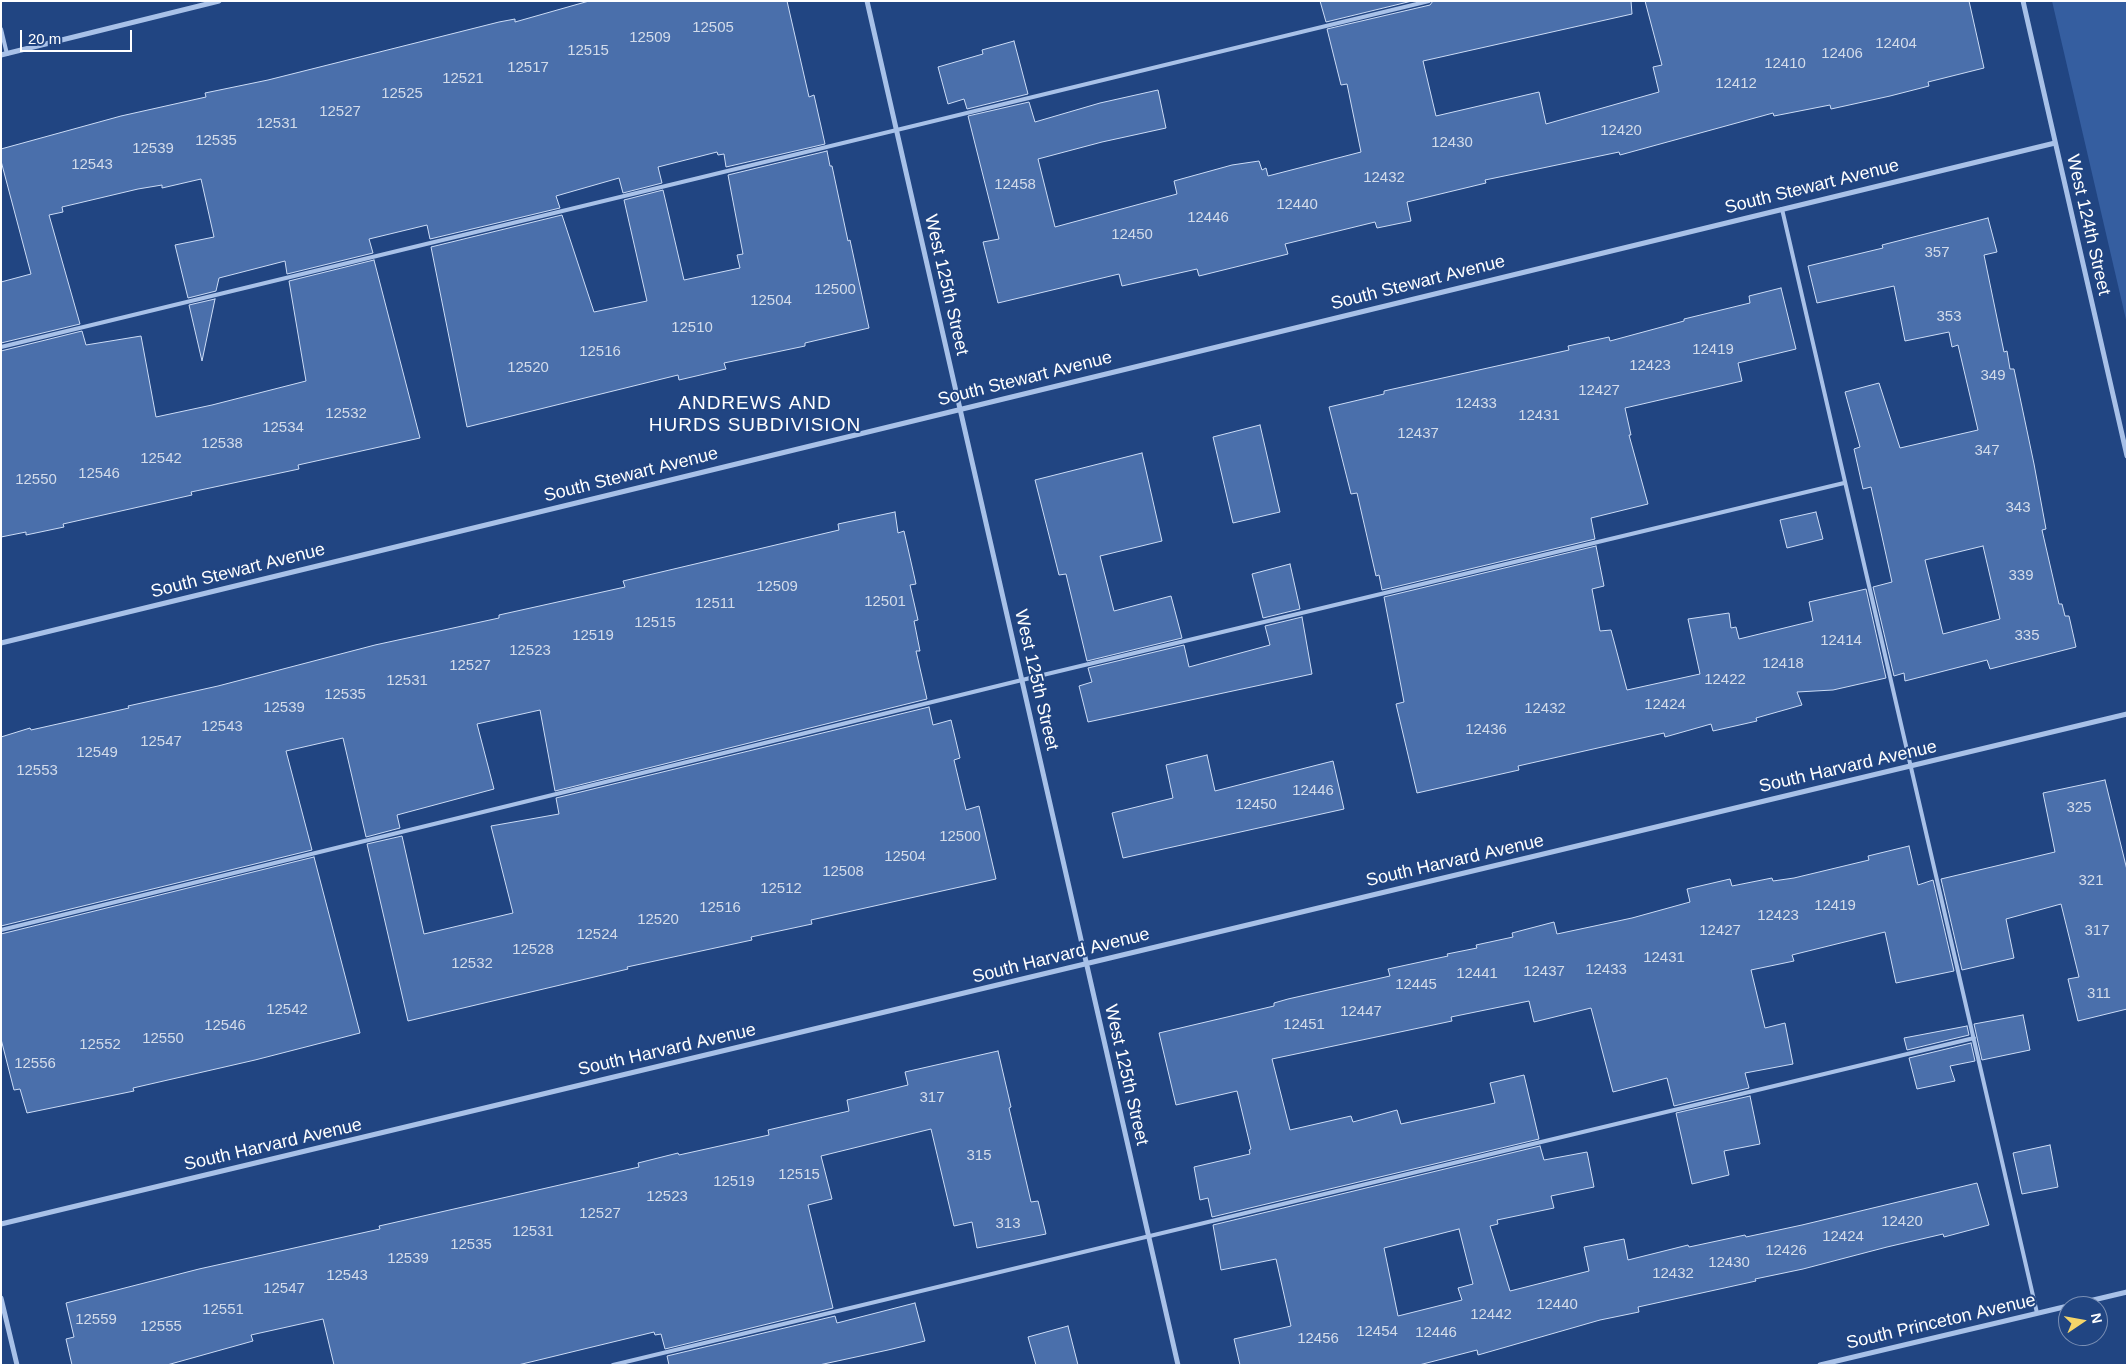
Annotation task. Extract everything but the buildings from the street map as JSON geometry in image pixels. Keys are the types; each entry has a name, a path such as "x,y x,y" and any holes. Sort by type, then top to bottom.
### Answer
{"street":[{"path":"4,54 219,1"},
{"name":"West 125th Street","path":"866,1 1178,1365"},
{"name":"West 124th Street","path":"2023,1 2127,456"},
{"name":"South Stewart Avenue","path":"1,642 2055,142"},
{"name":"South Harvard Avenue","path":"1,1224 2127,714"},
{"name":"South Princeton Avenue","path":"2108,1297 2127,1292"},
{"path":"1,1298 17,1365"},
{"name":"South Princeton Avenue","path":"1820,1365 2058,1308"}],"lane":[{"path":"1,348 1429,1"},
{"path":"1,29 4,54"},
{"path":"1782,209 2037,1313"},
{"path":"1,930 1022,680 1844,484"},
{"path":"613,1365 1974,1038"}],"shaded area":[{"path":"2052,1 2127,1 2127,324"}],"district":[{"name":"ANDREWS AND HURDS SUBDIVISION","path":"755,415"}]}
